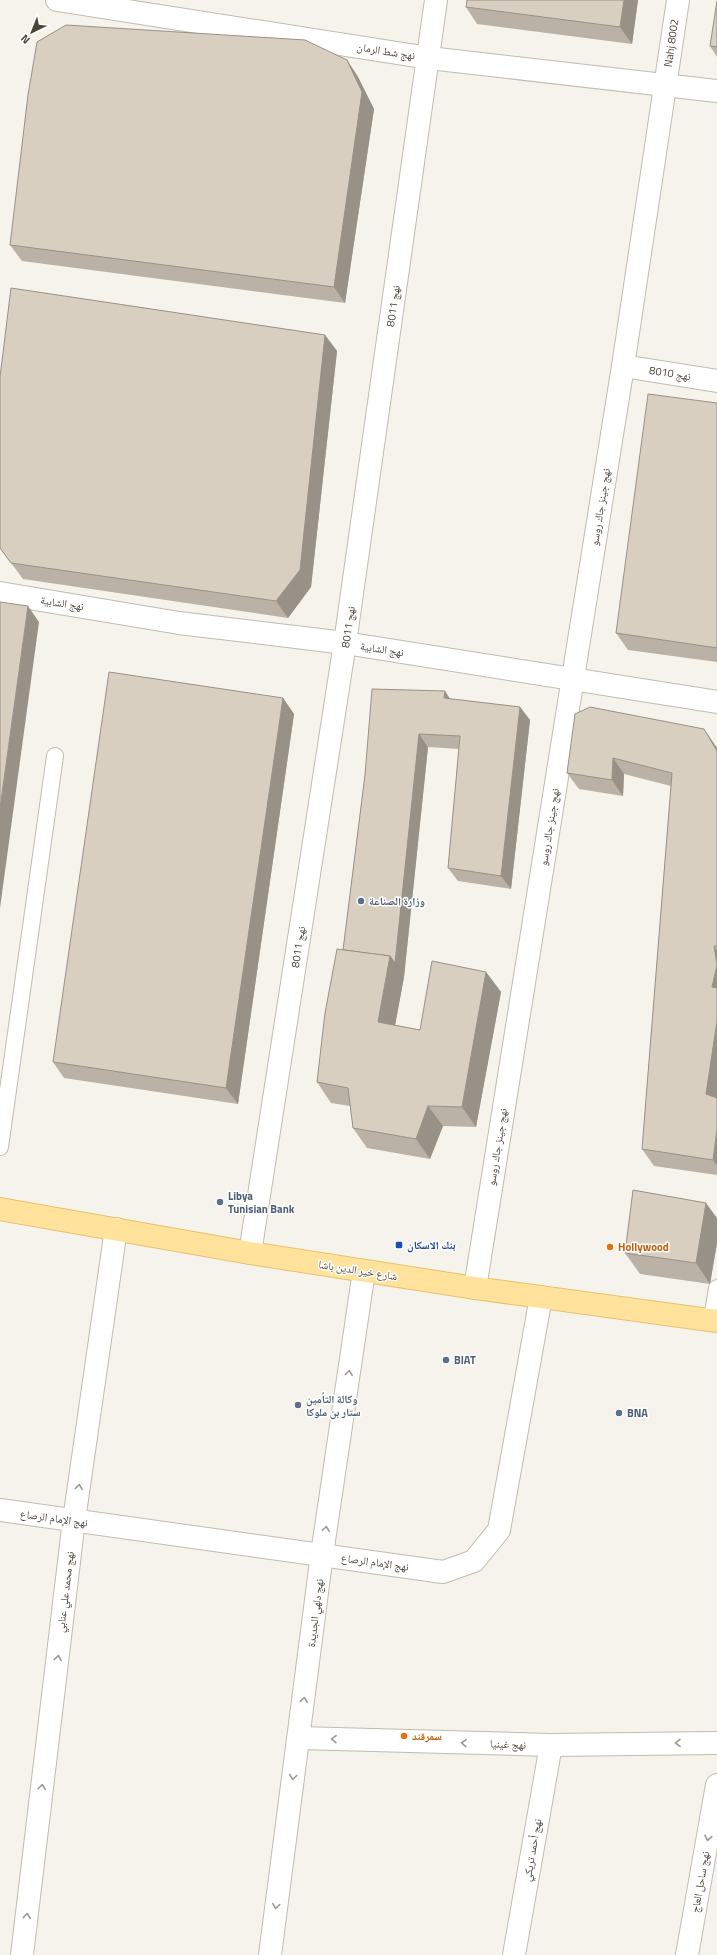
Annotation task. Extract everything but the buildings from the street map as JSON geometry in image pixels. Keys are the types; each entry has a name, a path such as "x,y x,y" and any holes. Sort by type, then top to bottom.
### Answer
{"main road":[{"name":"شارع خير الدين باشا","path":"0,1209 116,1230 364,1271 715,1321"}],"street":[{"name":"نهج شط الرمان","path":"57,0 429,58 717,91"},
{"name":"نهج 8011","path":"250,1252 345,643 436,0"},
{"name":"Nahj 8002","path":"623,366 678,0"},
{"name":"نهج 8010","path":"623,366 717,380"},
{"name":"نهج جينز جاك روسو","path":"475,1288 623,366"},
{"name":"نهج الشابية","path":"0,593 179,623 345,643 717,702"},
{"name":"نهج محمد علي عنابي","path":"22,1955 74,1520 116,1230"},
{"name":"نهج دلهي الجديدة","path":"270,1955 322,1554 364,1271"},
{"name":"نهج الإمام الرصاع","path":"0,1510 443,1572 474,1562 498,1530 541,1297"},
{"name":"نهج غينيا","path":"299,1738 551,1745 717,1743"},
{"name":"نهج أحمد تريكي","path":"514,1955 551,1745"},
{"name":"نهج ساحل العاج","path":"687,1955 717,1785"}],"lane":[{"path":"0,1147 55,756"},
{"path":"715,1321 717,1288"}],"place":[{"name":"وزارة الصناعة","path":"361,901"},
{"name":"Libya Tunisian Bank","path":"220,1202"},
{"name":"بنك الاسكان","path":"399,1245"},
{"name":"Hollywood","path":"610,1247"},
{"name":"BIAT","path":"446,1360"},
{"name":"وكالة التأمين ستار بن ملوكا","path":"298,1405"},
{"name":"BNA","path":"619,1413"},
{"name":"سمرقند","path":"404,1736"}]}
